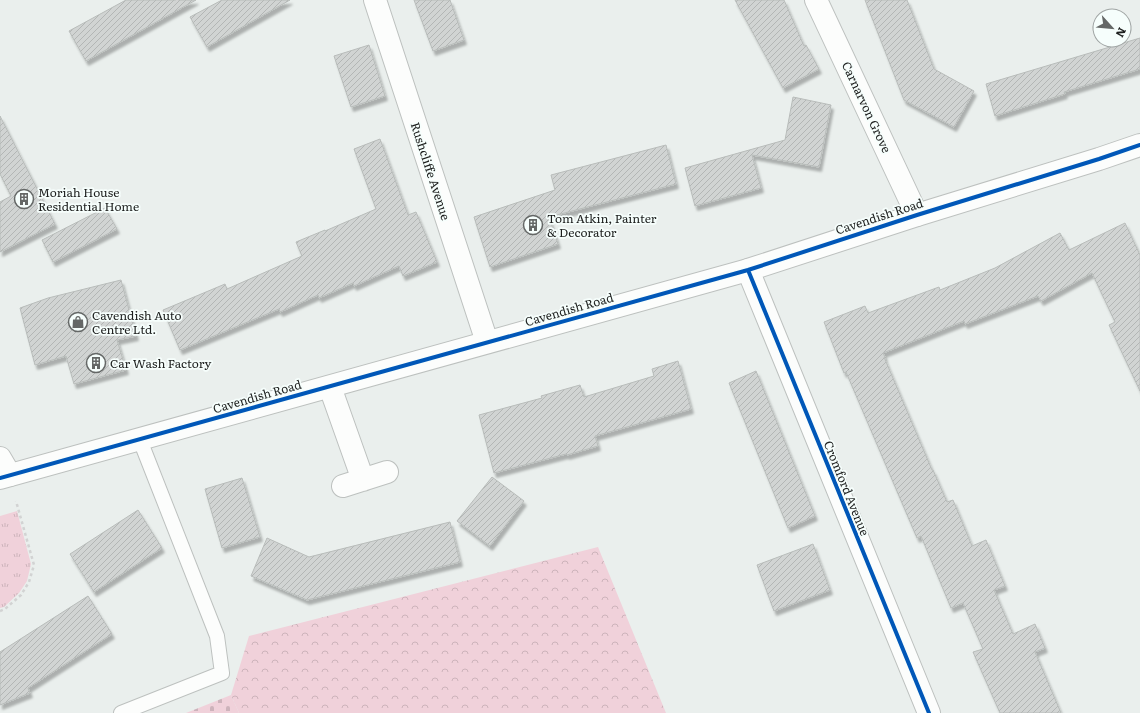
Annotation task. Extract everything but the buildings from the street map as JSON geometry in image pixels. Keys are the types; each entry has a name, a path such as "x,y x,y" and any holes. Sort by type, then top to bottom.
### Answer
{"street":[{"name":"Rushcliffe Avenue","path":"375,0 487,342"},
{"name":"Carnarvon Grove","path":"816,0 917,215"},
{"name":"Cavendish Road","path":"3,471 140,440 748,270 917,215 1139,147"},
{"name":"Cromford Avenue","path":"748,270 929,713"},
{"path":"330,386 353,483 387,472"}],"lane":[{"path":"121,713 222,673 217,636 140,440"}],"path":[{"path":"0,611 5,609 21,595 29,582 34,565 3,471"}],"green space":[{"path":"17,511 31,564 27,581 19,593 4,607 0,608 0,516"},
{"path":"598,547 666,713 239,713 231,695 249,636"},
{"path":"231,695 239,713 186,713"}],"cycle path":[{"path":"0,478 748,270 1140,145"},
{"path":"748,270 929,713"}],"place":[{"name":"Moriah House Residential Home","path":"24,199"},
{"name":"Tom Atkin, Painter & Decorator","path":"533,225"},
{"name":"Cavendish Auto Centre Ltd.","path":"78,322"},
{"name":"Car Wash Factory","path":"96,363"}]}
